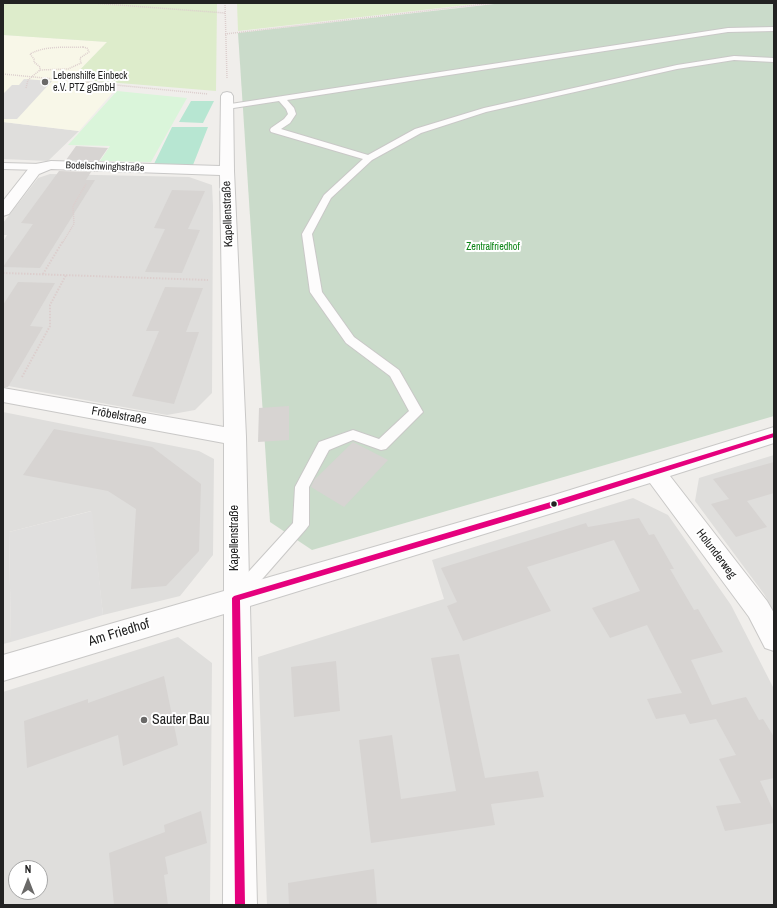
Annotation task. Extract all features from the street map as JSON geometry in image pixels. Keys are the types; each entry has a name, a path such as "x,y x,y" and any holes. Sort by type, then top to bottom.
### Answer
{"street":[{"name":"Kapellenstraße","path":"227,102 227,171 235,437 240,905"},
{"name":"Bodelschwinghstraße","path":"41,167 51,166 227,171"},
{"path":"3,211 34,171 41,167"},
{"name":"Fröbelstraße","path":"7,395 235,437"},
{"name":"Am Friedhof","path":"3,668 554,504 774,436"},
{"name":"Holunderweg","path":"654,472 758,610 774,639"}],"lane":[{"path":"227,102 281,99 728,30 774,29"},
{"path":"236,598 302,525 302,487 324,446 353,434 381,445 416,412 395,373 350,340 316,292 307,234 327,197 369,158 418,131 484,110 677,67 734,58 774,60"},
{"path":"281,99 290,108 292,114 287,121 274,130 369,158"},
{"path":"3,166 41,167"}],"path":[{"path":"92,3 225,13"},
{"path":"3,74 32,76 227,102 225,3"},
{"path":"225,34 493,3"},
{"path":"26,88 28,80 40,70 72,68 79,65 81,63 80,58 89,52 87,48 83,47 36,50 30,54 34,59 34,62 40,67 40,70"},
{"path":"60,48 64,50"},
{"path":"43,274 74,224 73,206 97,167"},
{"path":"3,273 230,281"},
{"path":"7,395 50,326 50,305 66,275"}],"shaded area":[{"name":"Lebenshilfe Einbeck e.V. PTZ gGmbH","path":"3,35 107,42 71,79 102,84 114,91 79,131 3,122"},
{"path":"24,79 52,81 17,119 3,119 3,94 12,85 19,85"},
{"path":"3,122 79,131 48,161 3,159"},
{"path":"50,174 189,177 212,185 212,393 195,410 167,415 3,385 3,242 7,235 3,235 3,223 38,178"},
{"path":"3,412 199,451 214,459 213,555 180,596 103,615 91,511 9,532 11,642 3,644"},
{"path":"774,455 774,612 764,594 695,501 699,478"},
{"path":"633,498 668,515 731,605 774,689 774,905 267,905 258,657 444,599 432,560"},
{"path":"92,511 103,615 11,642 9,532"},
{"path":"178,637 212,663 210,905 3,905 3,692"}],"green space":[{"path":"3,3 217,3 216,91 71,79 107,42 3,35"},
{"path":"237,3 484,3 238,31"},
{"name":"Zentralfriedhof","path":"503,3 774,3 774,416 312,550 270,522 238,33"},
{"path":"117,91 187,98 151,162 100,161 110,146 68,145"},
{"path":"191,101 214,101 203,123 179,122"},
{"path":"172,127 208,127 193,165 154,164"}],"building":[{"path":"76,146 108,148 99,161 66,160"},
{"path":"59,171 91,172 86,180 95,180 40,268 3,267 33,224 21,223"},
{"path":"172,190 205,191 188,229 200,230 182,273 145,272 165,229 154,228"},
{"path":"18,282 55,283 30,326 43,327 8,387 3,387 3,305"},
{"path":"165,287 203,288 186,332 199,332 174,404 132,396 159,331 146,331"},
{"path":"289,406 289,440 258,442 259,408"},
{"path":"54,429 152,447 201,484 199,551 166,586 131,589 136,509 108,491 23,475"},
{"path":"353,442 388,460 344,507 311,487 314,480"},
{"path":"774,462 774,493 747,501 767,527 736,537 711,504 729,499 713,479"},
{"path":"639,518 649,535 654,534 674,569 670,569 694,610 698,609 723,652 691,660 712,705 746,697 759,720 763,719 774,737 774,778 760,781 774,812 774,823 725,831 716,806 741,803 719,759 736,755 716,719 690,724 685,714 656,719 647,699 682,693 647,625 610,638 592,608 640,591 614,540 527,567 551,611 463,641 447,606 457,602 441,568 586,523 588,527"},
{"path":"459,654 485,778 538,771 544,797 491,804 495,825 371,843 359,740 392,735 401,799 456,791 431,658"},
{"path":"336,661 340,711 294,717 291,667"},
{"path":"164,676 178,745 123,766 118,735 27,768 24,721 88,699 88,703"},
{"path":"201,811 207,843 165,857 168,874 164,875 168,905 114,905 109,853 165,832 164,825"},
{"path":"374,869 377,905 289,905 288,883"}],"transit line":[{"path":"240,905 236,598 554,504 774,435"}],"place":[{"name":"Lebenshilfe Einbeck e.V. PTZ gGmbH","path":"45,82"},
{"name":"Sauter Bau","path":"144,720"}]}
